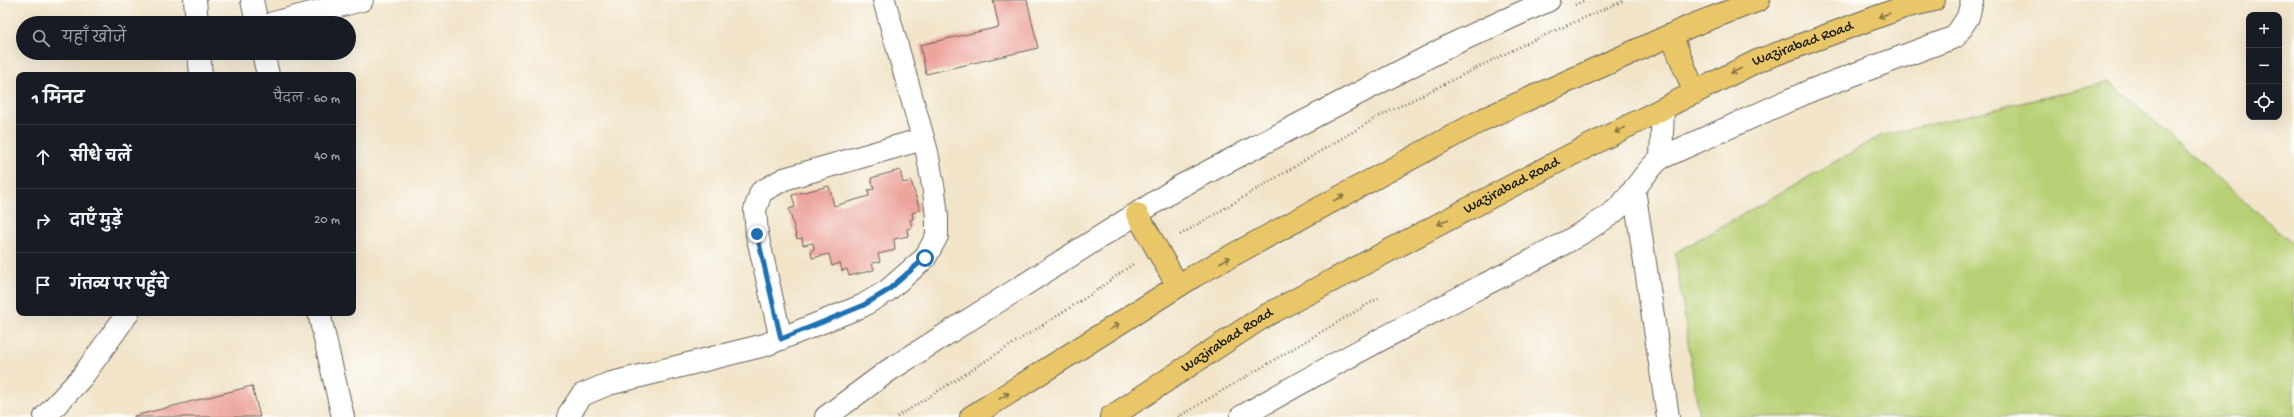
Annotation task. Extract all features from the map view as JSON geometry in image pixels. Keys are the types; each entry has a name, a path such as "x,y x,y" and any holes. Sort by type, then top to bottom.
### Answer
{"highway":[{"path":"971,417 1178,286 1484,119 1671,35 1759,0"},
{"name":"Wazirabad Road","path":"1111,417 1263,317 1561,160 1757,61 1904,7 1934,0"},
{"path":"1671,35 1695,93"},
{"path":"1137,214 1178,286"}],"street":[{"path":"195,0 196,16"},
{"path":"252,0 255,16"},
{"path":"300,16 362,0"},
{"path":"563,416 582,395 608,384 765,345 862,306 887,291 925,258 937,236 937,217 927,152 884,0"},
{"path":"826,417 888,371 1179,187 1446,48 1549,0"},
{"path":"1241,417 1309,376 1589,229 1612,213 1634,189 1645,172 1660,158 1812,90 1955,37 1968,16 1972,0"},
{"path":"200,60 201,72"},
{"path":"265,60 267,72"},
{"path":"1660,158 1663,109"},
{"path":"781,339 757,234 755,210 761,192 784,179 923,139"},
{"path":"1634,189 1668,417"},
{"path":"45,417 82,377 126,316"},
{"path":"320,316 343,417"}],"path":[{"path":"897,417 1090,295 1157,249 1376,118 1527,43 1625,0"},
{"path":"1178,417 1380,297"}],"green space":[{"path":"2110,82 2294,245 2294,417 1699,417 1675,253 1880,136"}],"building":[{"path":"993,0 1027,0 1038,48 926,74 920,45 999,27"},
{"path":"900,170 903,183 911,181 920,210 912,213 913,219 910,220 912,227 907,229 908,236 894,239 895,250 878,254 880,262 872,263 874,270 849,276 847,269 842,271 840,263 832,266 829,254 812,258 811,251 814,249 813,243 803,245 802,238 797,239 789,209 795,207 792,195 829,186 834,206 869,196 868,190 874,189 871,178"},
{"path":"252,386 260,417 134,417 134,416"}],"route":[{"path":"757,234 781,339 862,306 887,291 925,258"}]}
